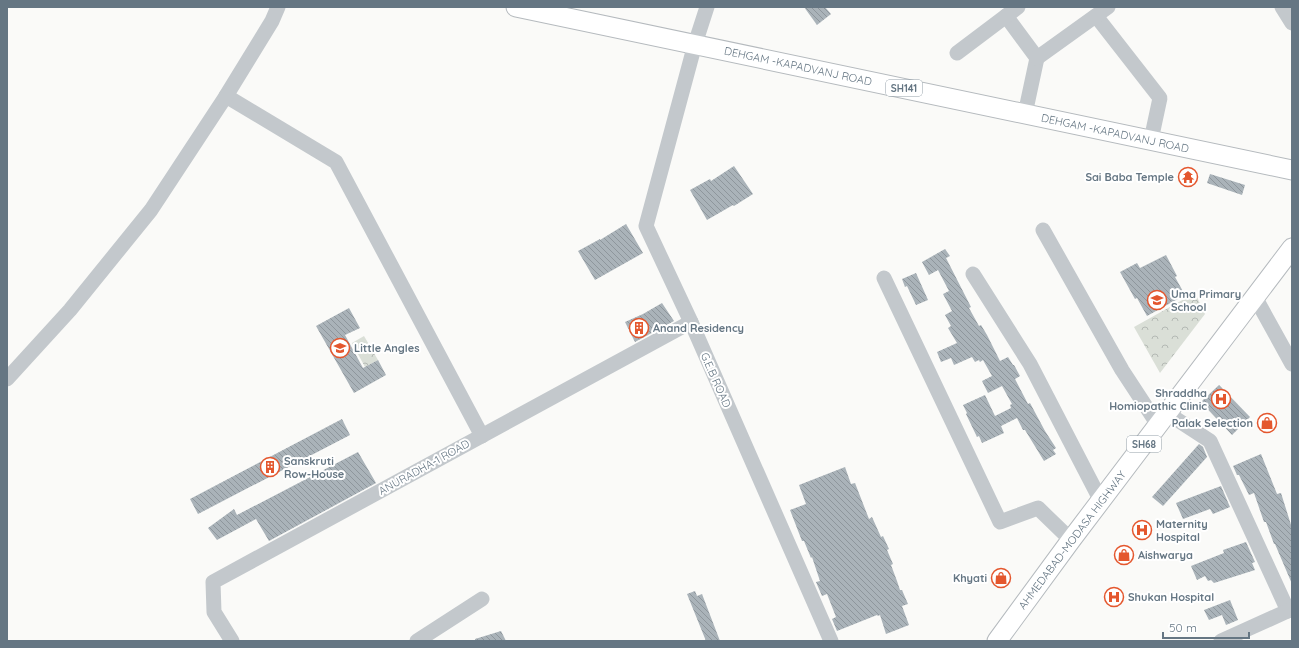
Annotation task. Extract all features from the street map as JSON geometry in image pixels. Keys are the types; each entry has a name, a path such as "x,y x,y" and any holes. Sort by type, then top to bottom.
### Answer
{"main road":[{"name":"DEHGAM -KAPADVANJ ROAD","path":"516,7 1292,170"},
{"name":"AHMEDABAD-MODASA HIGHWAY","path":"997,641 1100,500 1292,248"}],"street":[{"path":"7,379 70,310 151,210 226,96 272,21 278,7"},
{"name":"G.E.B ROAD","path":"707,7 694,44 646,226 691,322 831,641"},
{"path":"957,53 1018,7"},
{"path":"1282,7 1292,23"},
{"path":"1025,114 1037,58 1102,11 1160,98 1150,140"},
{"path":"1006,16 1037,58"},
{"path":"226,96 336,162 482,436"},
{"path":"1042,230 1122,370 1162,419 1210,440 1290,610 1221,641"},
{"path":"974,274 1030,364 1100,500"},
{"path":"884,278 1000,522 1038,508 1070,540"},
{"path":"1254,297 1292,364"},
{"name":"ANURADHA-1 ROAD","path":"232,641 214,612 213,582 691,322"},
{"path":"417,641 482,599"}],"green space":[{"path":"1195,293 1205,314 1160,373 1134,327"},
{"path":"364,336 378,360 365,367 352,343"}],"building":[{"path":"804,7 825,7 831,14 817,25"},
{"path":"734,166 753,194 707,220 690,190 710,179 711,181"},
{"path":"1210,174 1245,185 1242,195 1207,183"},
{"path":"626,224 643,253 595,280 578,251"},
{"path":"945,249 950,256 946,258 979,326 981,325 987,335 1000,361 1008,357 1014,365 1020,376 1015,379 1028,404 1030,403 1056,448 1053,450 1056,454 1044,461 1025,430 1023,430 1017,418 1001,426 1004,433 982,443 979,436 977,437 963,405 985,395 995,416 1011,408 1010,405 1012,404 1002,386 988,393 982,381 992,376 983,360 980,362 979,360 975,362 972,357 954,365 951,358 941,362 937,352 957,343 948,328 951,326 945,315 952,311 943,294 949,291 938,270 929,275 922,262"},
{"path":"1166,255 1177,276 1175,277 1185,295 1147,316 1137,298 1135,299 1120,272 1137,263 1140,268"},
{"path":"916,273 928,300 916,305 902,279"},
{"path":"662,303 674,321 635,342 625,322"},
{"path":"349,308 360,328 345,335 363,368 378,360 386,375 354,393 316,326"},
{"path":"1219,385 1250,417 1232,435 1201,402"},
{"name":"Sanskruti Row-House","path":"342,419 350,435 198,514 190,499"},
{"path":"1199,444 1203,447 1207,457 1163,506 1152,497"},
{"path":"358,452 376,483 269,541 256,519 217,540 208,528 234,509 237,515"},
{"path":"1261,454 1277,494 1281,493 1292,528 1292,584 1266,522 1264,522 1254,493 1249,495 1233,466"},
{"path":"845,467 851,484 855,483 869,519 872,517 881,537 883,536 889,549 887,550 893,564 891,565 900,590 902,590 908,604 902,606 909,625 886,634 880,615 837,631 832,619 836,617 827,594 822,596 816,582 820,581 812,557 811,558 804,541 802,541 790,510 806,504 799,485"},
{"path":"1221,486 1230,507 1213,514 1210,509 1183,519 1176,503"},
{"path":"1246,542 1255,562 1252,563 1255,570 1214,583 1211,580 1208,581 1205,576 1197,580 1191,566 1224,553 1223,550"},
{"path":"695,591 697,596 702,594 720,641 706,641 687,594"},
{"path":"1230,600 1238,620 1226,625 1222,615 1209,620 1204,610"},
{"path":"501,631 506,641 475,641 475,639"}],"place":[{"name":"Sai Baba Temple","path":"1188,177"},
{"name":"Uma Primary School","path":"1157,300"},
{"name":"Anand Residency","path":"639,328"},
{"name":"Little Angles","path":"340,348"},
{"name":"Shraddha Homiopathic Clinic","path":"1221,399"},
{"name":"Palak Selection","path":"1267,423"},
{"name":"Sanskruti Row-House","path":"270,467"},
{"name":"Maternity Hospital","path":"1142,530"},
{"name":"Aishwarya","path":"1124,555"},
{"name":"Khyati","path":"1001,578"},
{"name":"Shukan Hospital","path":"1114,597"}]}
